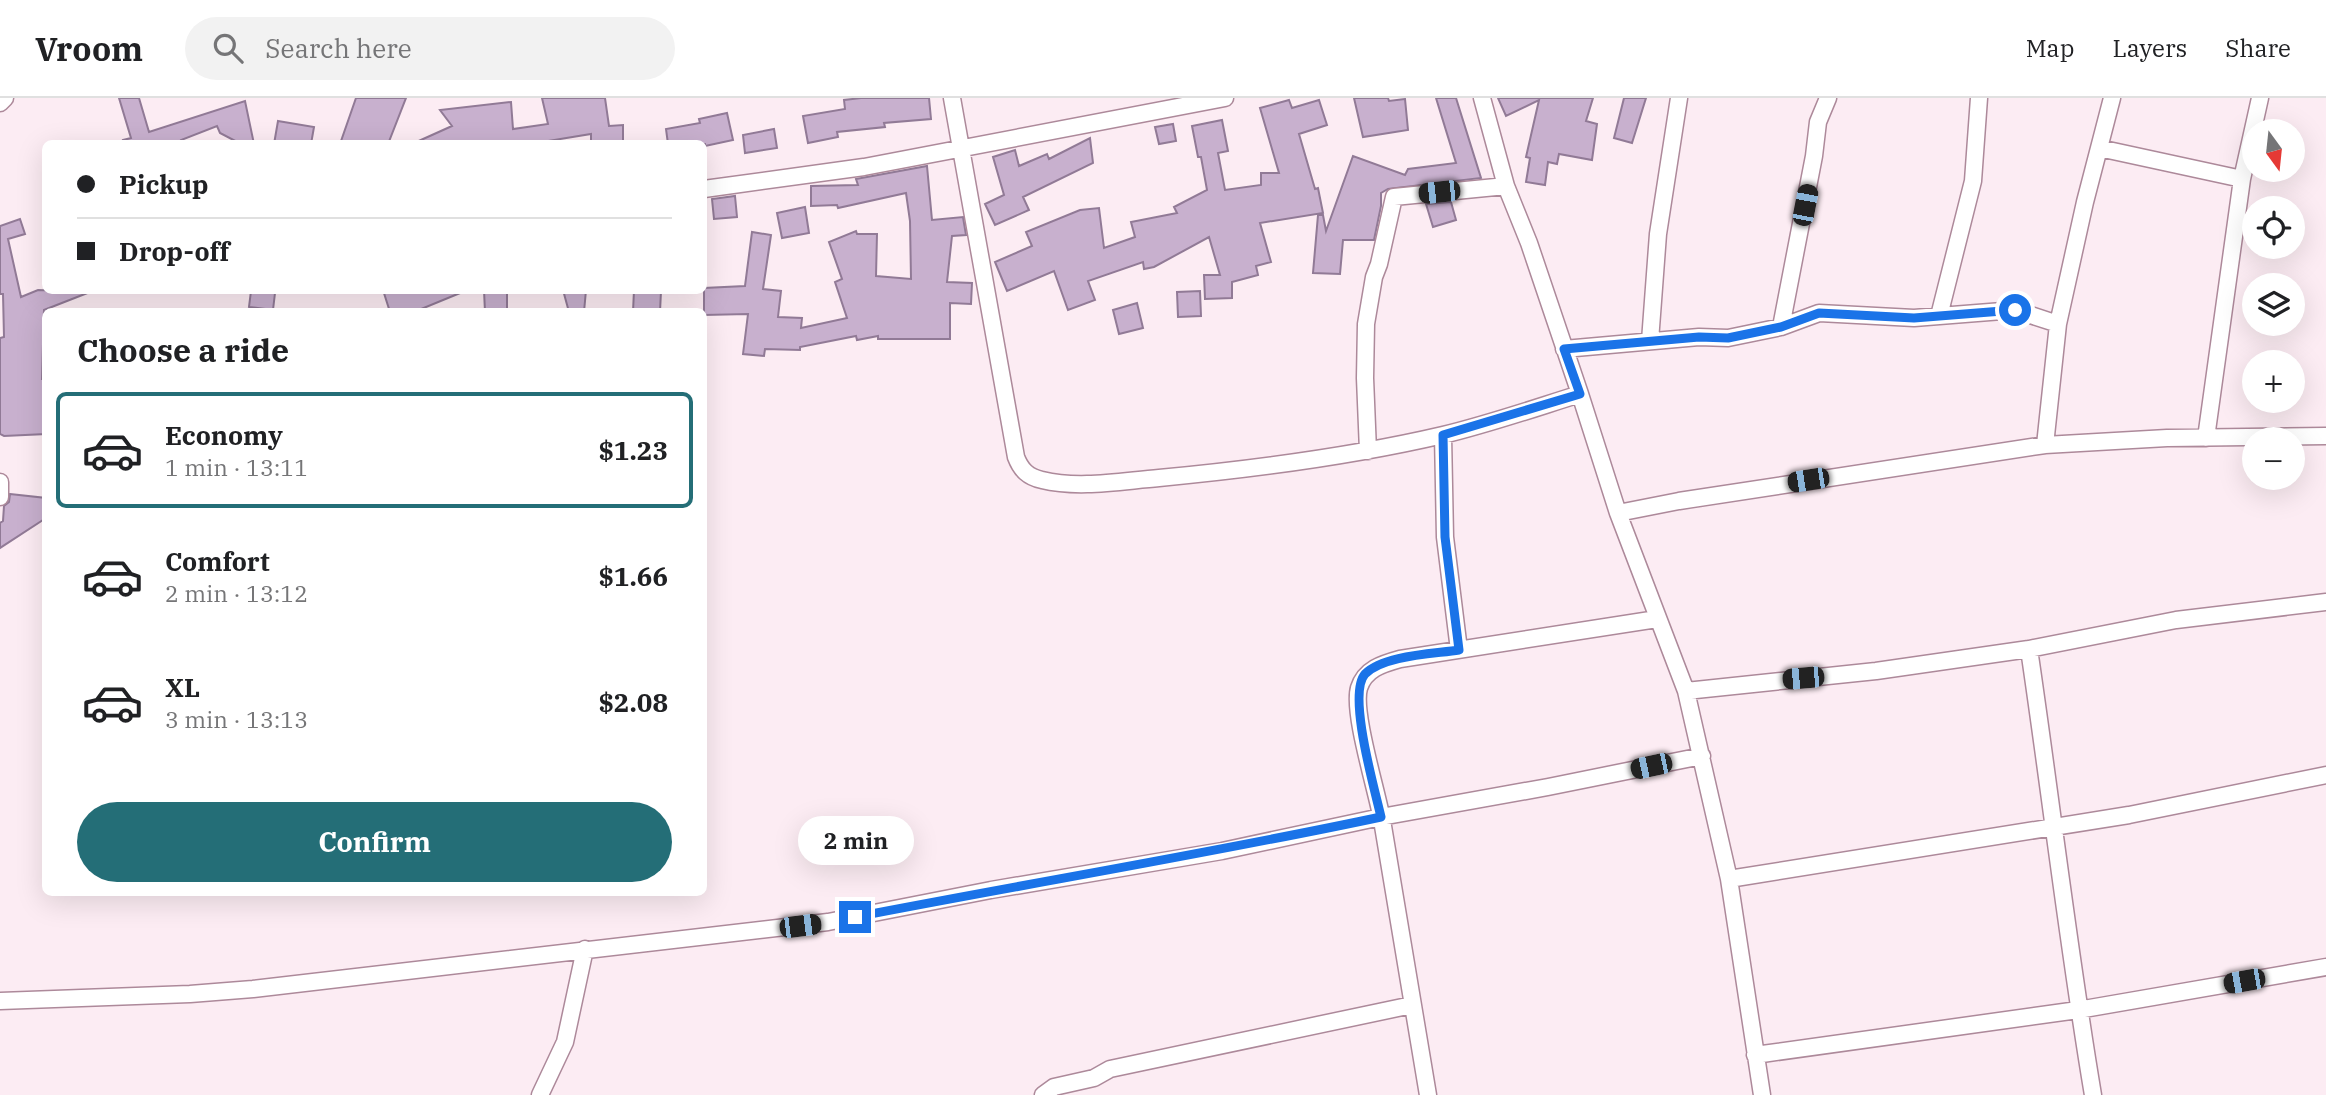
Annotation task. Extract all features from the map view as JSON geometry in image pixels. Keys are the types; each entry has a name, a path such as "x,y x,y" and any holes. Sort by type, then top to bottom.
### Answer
{"street":[{"path":"0,103 5,98"},
{"path":"952,98 1016,457 1021,470 1039,480 1058,483 1112,482 1246,468 1368,451 1443,435 1580,394"},
{"path":"707,189 864,167 1225,98"},
{"path":"1482,98 1506,186 1529,243 1618,513 1686,691 1729,879 1762,1095"},
{"path":"1650,341 1658,234 1679,98"},
{"path":"1781,327 1814,156 1818,122 1828,98"},
{"path":"1939,316 1973,181 1979,98"},
{"path":"2045,445 2058,324 2112,98"},
{"path":"2255,119 2260,98"},
{"path":"2099,148 2242,179 2206,438"},
{"path":"1368,451 1366,324 1374,276 1394,197 1506,186"},
{"path":"1564,349 1699,337 1728,338 1781,327 1819,313 1914,318 2015,310 2058,324"},
{"path":"1443,435 1445,537 1459,650"},
{"path":"1618,513 1692,499 2045,445 2167,438 2326,436"},
{"path":"0,482 0,497"},
{"path":"1686,691 1876,671 2029,649 2176,620 2326,602"},
{"path":"1428,1095 1381,817 1361,722 1358,692 1364,675 1380,665 1400,659 1657,618"},
{"path":"2029,649 2078,1010 2093,1095"},
{"path":"0,1001 253,989 828,922 991,890 1222,851 1381,817 1702,756"},
{"path":"1729,879 2180,805 2326,775"},
{"path":"540,1095 565,1042 585,949"},
{"path":"1755,1055 2078,1010 2326,967"},
{"path":"1043,1095 1054,1087 1094,1078 1110,1069 1412,1005"}],"building":[{"path":"119,98 139,98 149,132 245,101 253,140 233,140 220,133 217,126 181,140 123,140 131,138"},
{"path":"356,98 406,98 390,140 341,140"},
{"path":"542,98 605,98 609,126 623,125 623,140 591,140 591,134 554,140 421,140 452,126 440,110 511,102 513,129 548,124"},
{"path":"929,98 931,119 884,123 885,127 837,132 838,137 808,143 803,116 845,109 844,100"},
{"path":"1354,98 1388,98 1389,101 1405,99 1408,130 1363,137"},
{"path":"1436,98 1456,98 1481,178 1388,189 1381,193 1374,240 1343,240 1340,274 1313,273 1318,215 1323,215 1326,231 1353,156 1405,175 1408,169 1456,163"},
{"path":"1498,98 1593,98 1586,121 1597,124 1592,160 1559,154 1557,164 1548,162 1545,185 1526,182 1530,158 1526,157 1539,100 1506,116"},
{"path":"1624,98 1646,98 1632,143 1614,138"},
{"path":"1289,100 1292,108 1319,100 1327,125 1299,134 1315,189 1318,188 1323,213 1260,223 1271,262 1256,266 1258,275 1232,282 1232,298 1205,299 1204,275 1220,275 1209,237 1154,267 1144,269 1143,262 1088,281 1095,300 1068,310 1054,271 1007,291 995,262 1032,246 1026,232 1080,210 1099,208 1104,248 1135,237 1131,222 1177,213 1174,207 1207,190 1192,126 1222,120 1228,151 1218,153 1225,190 1261,185 1261,173 1279,173 1260,108"},
{"path":"727,113 733,140 707,146 707,140 667,140 666,129 700,123 699,119"},
{"path":"278,121 314,127 312,140 275,140"},
{"path":"1173,124 1176,141 1159,144 1155,127"},
{"path":"774,129 777,148 745,153 743,135"},
{"path":"1090,138 1093,163 1023,197 1029,210 995,225 985,204 1004,195 993,157 1015,150 1019,166 1047,154 1049,159"},
{"path":"927,166 932,220 963,217 966,235 952,236 947,282 972,283 971,304 950,303 950,339 878,339 878,336 857,340 856,336 800,347 800,350 765,349 764,356 743,354 748,314 707,315 704,294 707,294 707,288 745,286 752,232 771,235 763,289 781,291 778,317 802,318 801,328 847,318 835,282 842,279 829,242 856,231 857,234 877,234 876,276 911,279 910,221 906,193 838,208 837,205 811,206 811,186 858,185 856,179"},
{"path":"735,196 737,217 714,219 712,199"},
{"path":"1451,202 1456,220 1433,227 1426,204"},
{"path":"805,207 809,233 782,238 777,213"},
{"path":"20,219 25,234 8,239 21,297 38,290 42,290 42,294 85,294 49,308 42,308 42,434 0,434 0,338 4,337 3,294 0,294 0,226"},
{"path":"1200,291 1201,316 1178,317 1177,292"},
{"path":"251,294 275,294 273,308 249,307"},
{"path":"384,294 458,294 424,308 389,308"},
{"path":"484,294 507,294 507,308 485,308"},
{"path":"564,294 586,294 584,308 568,308"},
{"path":"634,294 661,294 660,308 633,308"},
{"path":"1137,303 1143,328 1119,334 1113,310"},
{"path":"10,494 42,498 42,521 0,548 0,523 3,521 4,506 9,502"}],"route":[{"path":"855,917 991,890 1222,851 1381,817 1361,722 1358,692 1364,675 1380,665 1400,659 1459,650 1445,537 1443,435 1580,394 1564,349 1699,337 1728,338 1781,327 1819,313 1883,314 1914,318 2015,310"}]}
